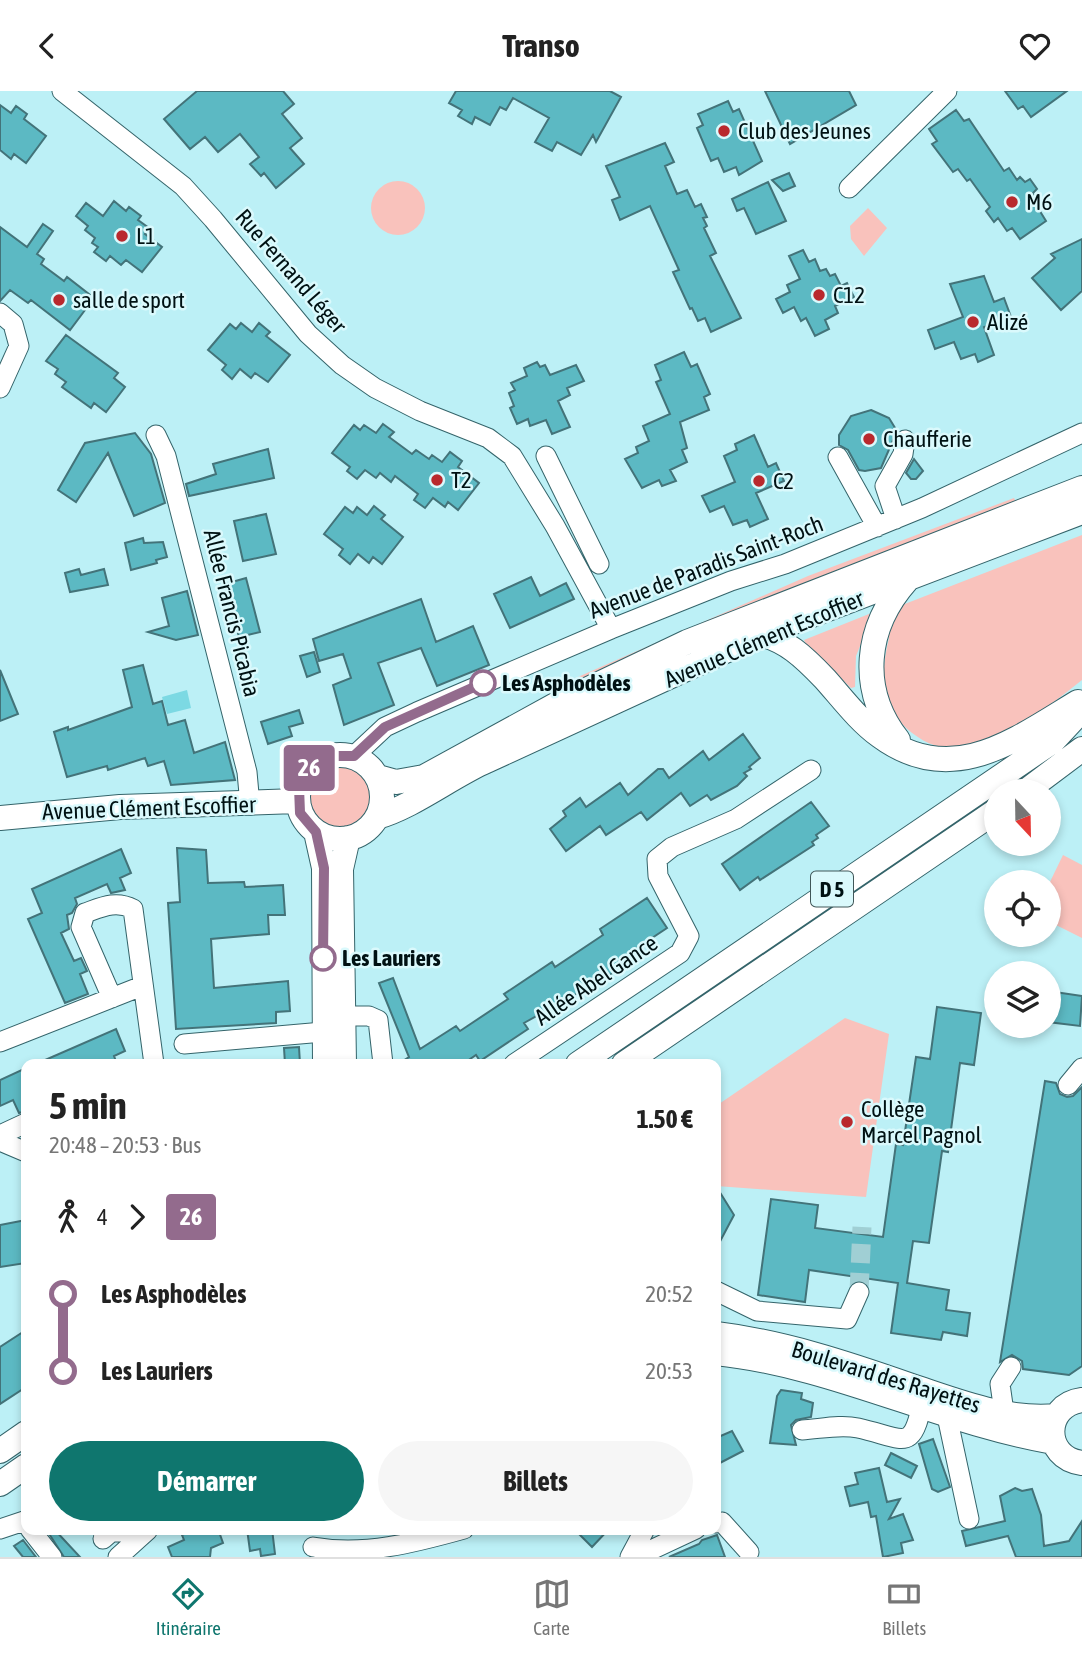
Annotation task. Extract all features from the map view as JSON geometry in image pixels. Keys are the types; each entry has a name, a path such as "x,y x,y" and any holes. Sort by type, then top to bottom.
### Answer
{"main road":[{"name":"Avenue Clément Escoffier","path":"378,777 396,782 424,777 559,703 687,642 1082,488"},
{"name":"Avenue Clément Escoffier","path":"377,817 394,813 447,780 762,634 1082,512"},
{"path":"908,578 882,615 870,666 876,703 890,730 908,751"},
{"path":"687,642 718,634 762,634 774,637 794,650 868,726 908,751 939,762 968,758 1018,737 1082,699"},
{"name":"D 5","path":"585,1059 1054,741 1082,711"},
{"path":"1043,779 1078,754"},
{"path":"326,756 354,756 372,768 378,777 383,797 377,817 365,831 337,839 316,832 306,823 298,801 304,774 314,763 326,756"},
{"name":"Avenue Clément Escoffier","path":"0,818 120,807 250,805 298,801"},
{"name":"D 5","path":"631,1059 984,819"},
{"path":"316,832 324,868 311,1038 322,1059"},
{"path":"344,1059 341,869 348,838"},
{"path":"604,1059 809,921 830,891"},
{"name":"Boulevard des Rayettes","path":"721,1335 787,1347 934,1403 1053,1442"},
{"name":"Boulevard des Rayettes","path":"721,1354 804,1370 934,1403 1033,1418 1056,1416"},
{"path":"1079,1467 1059,1453 1053,1442 1052,1426 1056,1416 1070,1402 1082,1399"},
{"path":"0,1451 21,1436"},
{"path":"0,1483 21,1469"}],"street":[{"name":"Rue Fernand Léger","path":"62,91 183,186 308,334 342,365 375,388 420,411 488,438 501,447 523,471 611,629"},
{"path":"849,188 947,91"},
{"path":"0,313 13,324 19,347 0,389"},
{"name":"Avenue de Paradis Saint-Roch","path":"354,756 385,727 611,629 896,519 1082,433"},
{"name":"Allée Francis Picabia","path":"156,435 166,456 220,664 247,772 250,805"},
{"path":"896,519 885,487 903,454 905,440"},
{"path":"546,456 599,564"},
{"path":"838,457 877,527"},
{"path":"551,518 576,516"},
{"name":"Allée Abel Gance","path":"521,1059 680,953 689,936 658,876 657,859 672,847 736,819 811,770"},
{"path":"112,998 81,927 85,913 107,905 123,904 133,909 153,1059"},
{"path":"0,1042 142,986"},
{"path":"343,1016 369,1016 378,1020 382,1059"},
{"path":"184,1044 311,1038"},
{"path":"1068,1085 1082,1068"},
{"path":"0,1135 21,1125"},
{"path":"0,1141 21,1150"},
{"path":"721,1293 757,1311 847,1319 859,1292"},
{"path":"1004,1412 1000,1384 1011,1367"},
{"path":"802,1430 855,1427 896,1440 909,1438 934,1403"},
{"path":"934,1403 969,1519"},
{"path":"0,1529 21,1522"},
{"path":"721,1522 732,1530 749,1552"},
{"path":"36,1535 52,1557"},
{"path":"103,1539 108,1535"},
{"path":"118,1557 143,1535"},
{"path":"313,1547 337,1551 386,1548 439,1535"},
{"path":"630,1557 642,1535"},
{"path":"636,1557 683,1535"}],"shaded area":[{"path":"398,181 417,189 425,208 417,227 398,235 379,227 371,208 379,189"},
{"path":"868,208 887,228 864,256 851,239 850,226"},
{"path":"1014,498 1017,504 570,683 571,680 808,576"},
{"path":"1082,535 1082,680 1020,725 966,747 935,746 907,728 894,715 885,694 884,683 889,638 883,634 897,607"},
{"path":"874,612 856,656 855,687 851,688 804,640"},
{"path":"340,767 357,772 365,780 370,797 365,814 357,822 340,827 323,822 315,814 310,797 315,780 323,772"},
{"path":"1063,855 1082,865 1082,938 1061,928 1061,870 1056,870"},
{"path":"845,1018 889,1034 866,1197 721,1186 721,1103"}],"water":[{"path":"187,690 191,708 167,714 162,697"}],"building":[{"path":"197,91 283,91 294,104 282,114 302,138 290,148 304,164 276,188 264,173 261,176 250,164 259,157 240,134 218,152 205,137 190,149 164,119"},
{"path":"456,91 610,91 621,97 596,142 593,135 581,155 557,142 552,151 535,142 549,118 513,98 506,110 500,107 490,125 475,117 472,124 458,116 462,110 449,103"},
{"path":"765,91 849,91 856,105 790,144"},
{"path":"1005,91 1067,91 1031,117 1023,106 1018,109"},
{"path":"728,101 733,112 739,109 762,161 739,175 736,167 724,172 718,158 711,161 697,128 703,125 698,114"},
{"path":"0,105 11,113 16,106 27,114 24,119 46,136 26,163 14,154 11,159 0,150"},
{"path":"956,110 964,121 969,119 1004,171 1009,168 1017,180 1020,177 1025,182 1030,179 1037,189 1033,193 1042,205 1038,208 1046,221 1020,239 1012,228 1007,231 998,218 994,222 986,211 990,207 970,179 967,181 958,169 953,172 932,144 937,141 929,129"},
{"path":"665,143 674,162 665,166 677,194 687,190 695,207 701,204 707,217 703,218 707,226 704,228 716,253 710,256 741,318 711,332 705,318 698,321 692,308 690,309 673,272 679,270 650,206 620,220 612,200 620,197 606,166"},
{"path":"789,173 795,186 783,191 772,180"},
{"path":"768,182 786,221 756,234 744,208 737,211 732,199"},
{"name":"L1","path":"114,201 126,211 129,207 141,216 138,220 149,228 145,234 162,247 142,272 126,260 121,265 110,256 106,261 94,252 98,247 92,243 95,238 85,230 88,226 76,216 86,203 103,216"},
{"path":"43,224 53,231 37,254 44,259 41,264 64,281 67,277 94,298 70,330 31,300 28,303 10,290 0,301 0,227 27,247"},
{"path":"1082,239 1082,291 1061,310 1032,278 1055,258 1051,254"},
{"name":"C12","path":"803,250 809,262 815,259 820,271 826,269 830,276 835,274 841,286 847,283 854,297 835,306 838,313 825,320 829,329 815,336 806,318 801,321 794,307 783,313 776,299 790,292 787,285 800,279 789,256"},
{"name":"Alizé","path":"984,276 994,302 1004,298 1011,317 984,327 994,355 978,362 975,354 961,359 954,342 935,349 928,330 963,317 950,284"},
{"path":"241,323 252,332 259,323 270,332 266,336 290,355 268,382 255,373 251,378 240,369 232,379 222,370 226,365 208,350 230,324 236,329"},
{"path":"66,335 118,373 114,378 125,387 106,412 94,403 91,408 62,387 66,382 55,374 58,369 46,361"},
{"path":"684,352 691,367 697,364 710,394 704,397 709,410 680,422 687,448 682,450 687,462 670,470 676,481 662,486 659,480 642,488 625,459 638,453 636,447 649,441 643,426 670,414 656,382 661,380 655,365"},
{"path":"537,362 540,367 545,365 550,375 576,365 584,381 567,388 570,395 558,401 570,427 552,434 546,420 530,426 528,419 517,424 510,408 514,406 509,393 515,390 511,383 527,376 524,368"},
{"name":"Chaufferie","path":"871,410 889,418 897,431 881,468 865,471 859,470 848,450 839,445 839,435 851,416"},
{"path":"383,424 394,432 389,437 412,454 416,450 429,459 432,455 442,462 450,452 462,461 458,467 479,483 458,510 448,502 445,507 433,498 425,508 414,500 418,494 395,476 391,482 380,473 376,478 365,470 357,479 347,471 350,467 332,453 354,425 360,430 364,425 376,433"},
{"path":"135,433 151,454 165,503 134,516 108,453 76,502 58,490 85,443"},
{"name":"C2","path":"754,435 768,467 776,463 784,481 756,493 768,519 750,527 747,520 733,525 724,506 710,512 702,496 735,482 724,456 737,450 735,444"},
{"path":"268,449 274,478 189,496 186,484 216,474 213,464"},
{"path":"914,459 923,471 916,479 911,479 906,473"},
{"path":"374,506 385,515 381,519 403,537 382,564 373,557 369,563 358,554 350,564 339,555 343,549 324,534 345,507 353,513 357,507 367,515"},
{"path":"266,514 276,554 243,561 234,521"},
{"path":"143,538 144,543 163,542 167,557 156,560 157,563 131,570 125,543"},
{"path":"79,569 81,575 104,569 108,585 70,592 65,573"},
{"path":"531,577 540,596 566,583 574,599 510,628 494,594"},
{"path":"246,578 260,632 239,637 225,584"},
{"path":"187,591 198,635 176,640 148,632 169,626 162,598"},
{"path":"421,599 436,642 473,626 489,665 437,686 421,648 378,663 394,705 344,725 333,685 351,678 343,654 319,661 313,639"},
{"path":"314,652 320,672 307,677 300,656"},
{"path":"143,665 153,704 162,701 168,725 185,720 194,753 225,742 235,780 171,785 164,761 148,766 145,758 108,770 107,766 67,777 54,732 68,727 68,730 132,707 123,670"},
{"path":"0,670 18,714 0,721"},
{"path":"299,710 303,723 289,727 292,736 268,744 261,722"},
{"path":"743,734 760,758 744,773 747,776 737,786 711,800 707,795 690,806 681,793 647,820 641,812 606,835 600,826 566,851 550,829 566,816 563,811 580,798 586,807 620,783 628,795 658,769 663,769 669,778 703,751 709,760"},
{"path":"811,802 829,826 816,835 818,838 812,842 814,845 740,890 722,864"},
{"path":"177,848 206,850 208,883 244,882 245,887 283,885 285,915 268,915 269,934 211,939 214,988 288,981 290,1011 276,1012 276,1023 176,1029 168,903 180,902"},
{"path":"121,849 131,873 120,878 125,890 111,893 107,884 75,898 77,904 72,913 67,915 69,929 61,933 74,961 81,958 87,971 80,974 88,994 65,1003 28,919 42,913 32,889"},
{"path":"647,898 667,928 619,960 623,966 605,978 524,1023 528,1029 483,1059 479,1059 476,1055 470,1059 406,1059 409,1057 379,983 393,978 420,1049 456,1026 460,1031 508,999 504,994 552,962 555,967 603,935 600,929"},
{"path":"1061,993 1082,996 1080,1026 1061,1024"},
{"path":"937,1007 981,1013 974,1065 960,1063 948,1152 942,1151 929,1243 913,1241 907,1283 949,1290 946,1310 970,1313 967,1336 943,1332 941,1340 891,1333 898,1283 809,1270 805,1302 758,1295 771,1199 818,1205 815,1228 883,1237 896,1144 903,1145 916,1057 930,1059"},
{"path":"116,1029 125,1051 114,1056 115,1059 47,1059"},
{"path":"299,1047 300,1059 285,1059 284,1048"},
{"path":"21,1070 21,1112 13,1100 0,1106 0,1080"},
{"path":"1045,1081 1056,1083 1060,1094 1067,1097 1073,1096 1082,1087 1082,1366 1069,1375 1023,1369 1022,1361 1012,1355 1000,1362"},
{"path":"721,1194 734,1215 721,1240"},
{"path":"21,1221 21,1264 0,1267 0,1225"},
{"path":"21,1333 21,1390 0,1404 0,1347"},
{"path":"781,1390 802,1393 801,1399 813,1403 811,1417 796,1420 791,1425 796,1445 770,1443 777,1396"},
{"path":"732,1431 743,1451 721,1462 721,1436"},
{"path":"933,1439 950,1487 938,1492 932,1489 919,1444"},
{"path":"891,1453 917,1466 911,1478 885,1465"},
{"path":"879,1468 887,1502 900,1499 889,1519 903,1514 913,1540 901,1543 903,1553 883,1557 876,1516 871,1517 868,1502 850,1506 845,1487 858,1484 855,1473"},
{"path":"1015,1488 1022,1491 1032,1489 1041,1515 1044,1546 1069,1541 1082,1521 1082,1557 1016,1557 1008,1536 966,1546 962,1531 1005,1521 1000,1496"},
{"path":"50,1535 60,1535 80,1557 64,1557"},
{"path":"182,1535 220,1535 223,1543 211,1548 210,1557 172,1557 168,1547 184,1540"},
{"path":"248,1535 273,1535 275,1554 261,1556 260,1549 250,1551"},
{"path":"580,1535 603,1535 592,1547"},
{"path":"717,1535 725,1557 669,1557 699,1544 702,1540"},
{"path":"23,1540 36,1557 23,1557 14,1546"}],"tunnel":[{"path":"859,1292 862,1227"}],"bus line":[{"name":"26","path":"323,958 324,868 316,832 300,813 299,787 304,774 314,763 326,756 354,756 385,727 483,683"}],"place":[{"name":"Club des Jeunes","path":"724,131"},
{"name":"M6","path":"1012,202"},
{"name":"L1","path":"122,236"},
{"name":"C12","path":"819,295"},
{"name":"salle de sport","path":"59,300"},
{"name":"Alizé","path":"973,322"},
{"name":"Chaufferie","path":"869,439"},
{"name":"T2","path":"437,480"},
{"name":"C2","path":"759,481"},
{"name":"Les Asphodèles","path":"483,683"},
{"name":"Les Lauriers","path":"323,958"},
{"name":"Collège Marcel Pagnol","path":"847,1122"}]}
